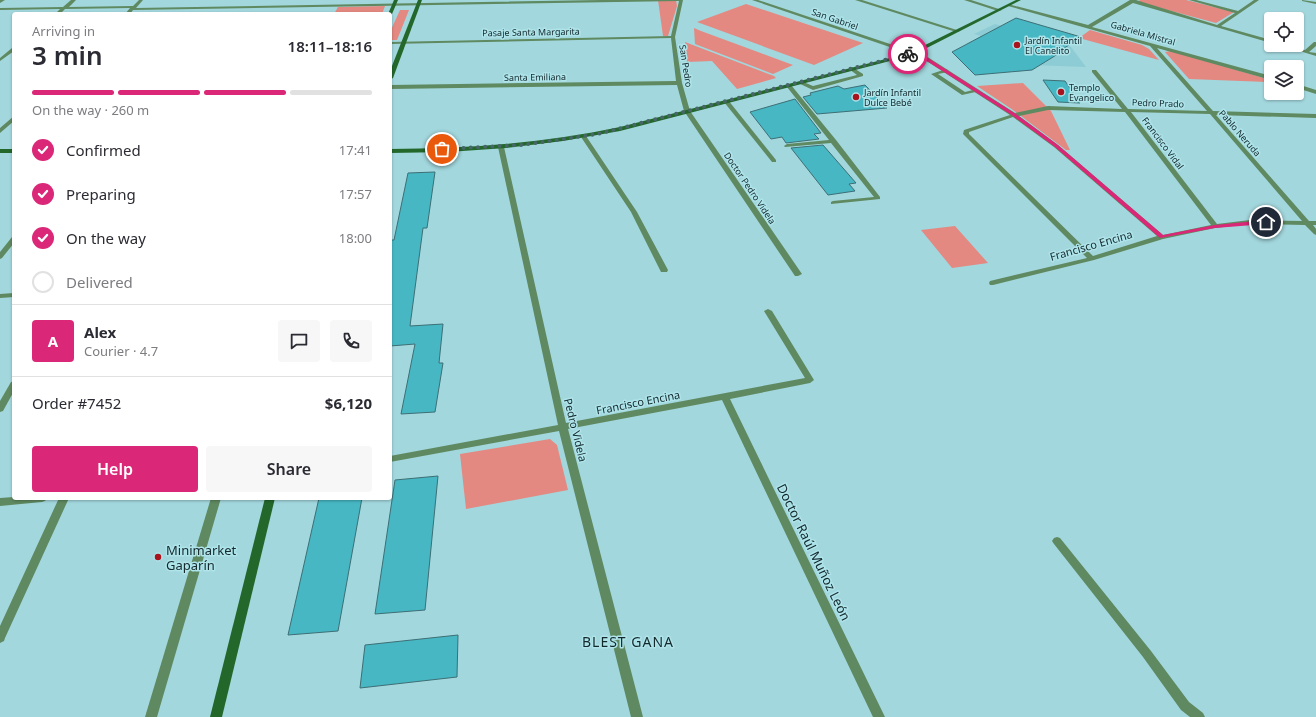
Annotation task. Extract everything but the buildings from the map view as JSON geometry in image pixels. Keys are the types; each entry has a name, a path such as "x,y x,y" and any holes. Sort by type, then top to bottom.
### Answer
{"main road":[{"path":"391,12 396,0"},
{"path":"392,151 501,147 584,136 801,83 911,54 1020,0"},
{"path":"392,73 419,2"},
{"path":"0,151 12,151"},
{"path":"216,717 270,500"}],"street":[{"path":"60,12 74,0"},
{"path":"129,12 141,0"},
{"path":"1,9 393,5 419,2 681,0"},
{"name":"San Pedro","path":"681,0 673,37 679,83 687,111"},
{"name":"San Gabriel","path":"754,0 911,54 924,57 1014,115 1056,146 1162,237"},
{"path":"763,3 772,0"},
{"path":"857,0 958,31"},
{"path":"966,0 1000,10"},
{"path":"1191,0 1238,12"},
{"path":"1218,26 1257,0"},
{"path":"1304,0 1316,3"},
{"path":"1088,26 1133,1 1264,40"},
{"name":"Gabriela Mistral","path":"1010,5 1264,76"},
{"path":"330,12 333,6"},
{"name":"Pasaje Santa Margarita","path":"392,43 673,37"},
{"path":"1306,52 1316,43"},
{"name":"Pablo Neruda","path":"1151,44 1316,233"},
{"path":"0,60 12,51"},
{"path":"1306,52 1316,55"},
{"path":"801,83 813,88 861,75 852,69"},
{"path":"946,71 934,74 964,94 977,91"},
{"name":"Francisco Vidal","path":"1094,71 1127,111 1215,226"},
{"name":"Santa Emiliana","path":"392,87 679,83"},
{"path":"789,86 878,198 833,203"},
{"path":"1304,88 1316,92"},
{"path":"726,101 774,161"},
{"name":"Pedro Prado","path":"1092,259 966,134 966,131 1014,115 1048,108 1313,116"},
{"name":"Doctor Pedro Videla","path":"687,111 798,274"},
{"path":"1313,116 1316,122"},
{"path":"0,131 12,120"},
{"path":"584,136 634,212 664,270"},
{"path":"787,146 834,141"},
{"name":"Pedro Videla","path":"501,147 563,428 637,717"},
{"name":"Francisco Encina","path":"992,283 1092,259 1162,237 1215,226 1250,222 1316,223"},
{"path":"0,257 12,241"},
{"path":"0,296 12,295"},
{"name":"Francisco Encina","path":"392,459 563,428 810,380 768,311"},
{"path":"0,409 12,388"},
{"name":"Doctor Raúl Muñoz León","path":"725,397 880,717"},
{"path":"0,502 21,500"},
{"path":"0,638 63,500"},
{"path":"151,717 215,500"},
{"path":"1057,541 1147,654 1185,706 1199,717"}],"shaded area":[{"path":"658,0 676,0 677,6 668,36 663,36"},
{"path":"1140,0 1186,0 1234,12 1216,23 1138,2"},
{"path":"746,4 863,43 814,65 697,22"},
{"path":"385,6 383,12 335,12 338,7"},
{"path":"400,10 409,10 397,40 392,40 392,28"},
{"name":"Jardín Infantil El Canelito","path":"995,24 1071,47 1086,67 1001,64 968,43 981,36 974,34"},
{"path":"694,28 793,65 773,74 695,44"},
{"path":"1090,30 1142,45 1149,49 1159,60 1079,38"},
{"path":"685,42 776,78 737,89 712,61 687,62"},
{"path":"1171,51 1264,78 1264,82 1189,79 1165,52"},
{"path":"1023,83 1051,111 1070,150 1066,150 1013,110 977,86"},
{"path":"955,226 988,263 952,268 921,230"},
{"path":"550,439 557,445 568,490 466,509 460,454"}],"way so far":[{"path":"442,149 501,147 548,142 598,134 801,83 908,54"}],"place":[{"name":"Jardín Infantil El Canelito","path":"1017,45"},
{"name":"Templo Evangelico","path":"1061,92"},
{"name":"Jardín Infantil Dulce Bebé","path":"856,97"},
{"name":"Minimarket Gaparín","path":"158,557"}],"district":[{"name":"BLEST GANA","path":"628,641"}],"route":[{"path":"908,54 924,57 1014,115 1056,146 1162,237 1215,226 1250,222 1266,222"}]}
